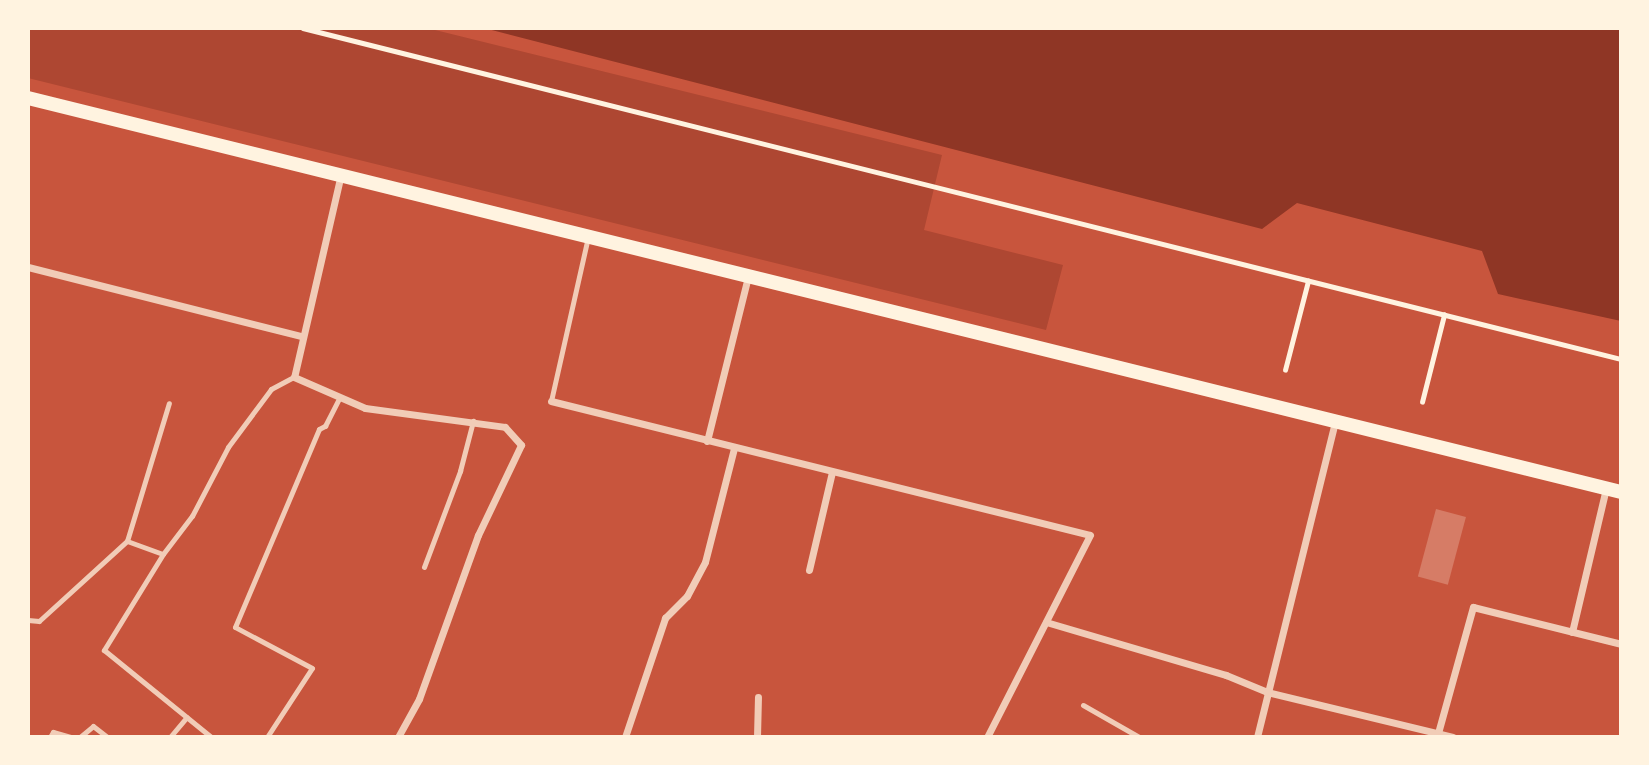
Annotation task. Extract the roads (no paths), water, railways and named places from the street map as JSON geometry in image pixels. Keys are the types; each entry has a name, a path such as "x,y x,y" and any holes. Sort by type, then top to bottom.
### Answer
{"main road":[{"path":"28,98 341,173 748,277 1621,492"}],"street":[{"path":"341,173 301,336 294,377 339,398 385,413 473,421 505,428 521,449 478,534 424,688 398,737"},
{"path":"28,267 301,336"},
{"path":"707,442 748,277"},
{"path":"551,401 707,442 1090,535 988,737"},
{"path":"1257,737 1336,421"},
{"path":"625,737 664,618 687,596 705,562 734,448"},
{"path":"810,570 832,472"},
{"path":"1572,632 1606,488"},
{"path":"1438,733 1473,607 1621,644"},
{"path":"1045,622 1226,675 1267,692 1453,737"},
{"path":"757,737 758,697"}],"lane":[{"path":"551,401 588,236"},
{"path":"211,737 104,650 163,554 192,516 228,447 271,389 294,377"},
{"path":"267,737 312,668 235,627 318,429 325,426 339,398"},
{"path":"28,620 38,621 56,607 127,541 169,403"},
{"path":"424,567 460,471 473,421"},
{"path":"127,541 163,554"},
{"path":"1083,705 1139,737"},
{"path":"170,737 187,717"},
{"path":"80,737 93,726 107,737"},
{"path":"50,737 53,732 71,737"}]}
